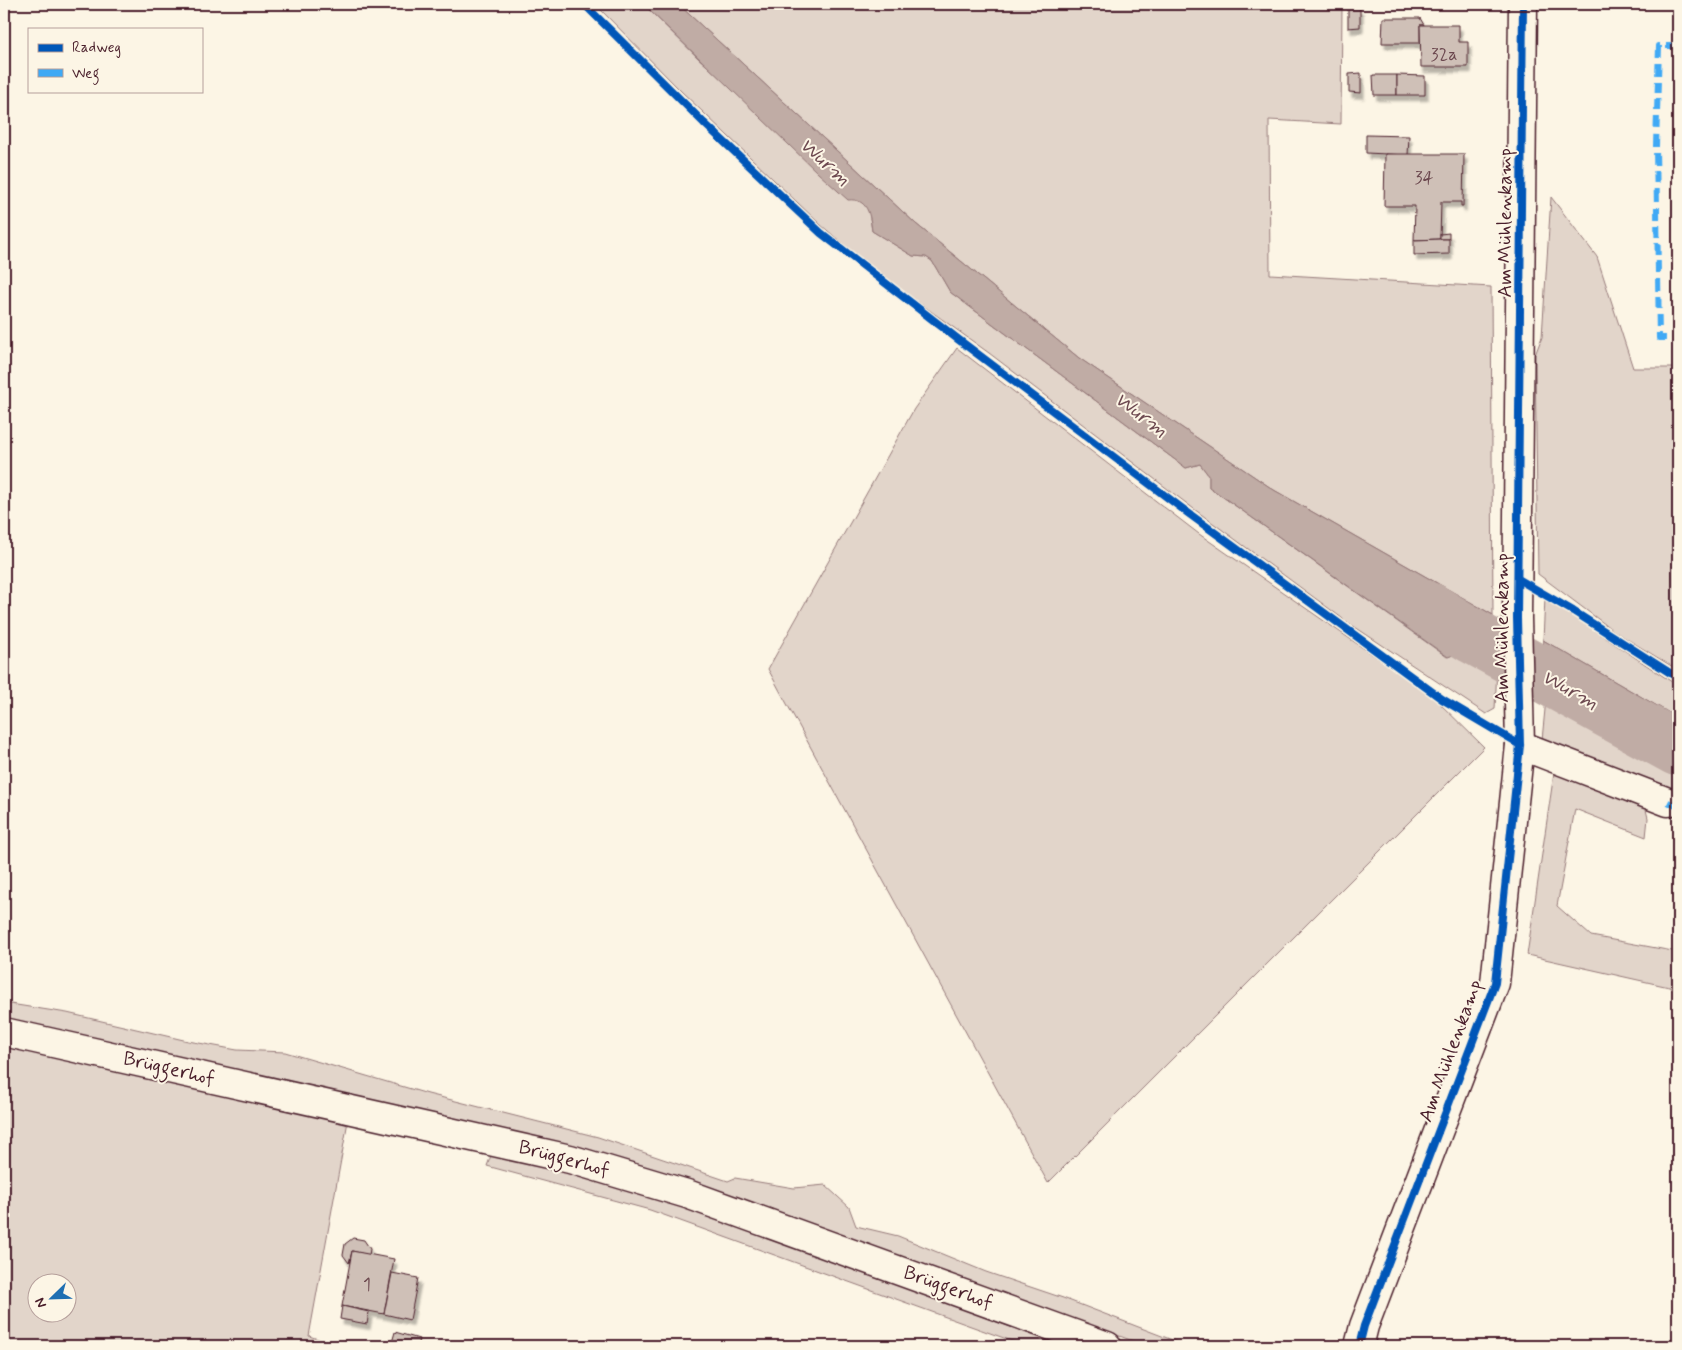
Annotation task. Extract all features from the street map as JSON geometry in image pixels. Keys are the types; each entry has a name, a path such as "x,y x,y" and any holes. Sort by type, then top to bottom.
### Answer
{"street":[{"name":"Am Mühlenkamp","path":"1359,1346 1364,1326 1495,983 1520,745 1517,618 1523,4"},
{"path":"1520,745 1668,802"},
{"name":"Brüggerhof","path":"4,1032 570,1159 696,1198 1107,1346"}],"shaded area":[{"path":"595,4 643,4 698,58 865,205 869,211 872,231 913,256 926,257 932,261 950,292 1186,468 1200,464 1209,476 1209,487 1447,657 1462,652 1474,652 1491,661 1497,667 1495,709 1486,714 1346,621 1194,509 989,353 875,271 821,225 681,91"},
{"path":"678,4 1342,4 1341,124 1269,120 1270,274 1491,287 1493,615 1274,490 1079,358 916,224"},
{"path":"1551,197 1597,257 1633,368 1678,368 1678,670 1614,631 1538,574 1535,355 1542,337"},
{"path":"957,348 1199,534 1432,696 1484,747 1048,1183 768,669 914,409"},
{"path":"1545,598 1678,686 1678,718 1543,640"},
{"path":"1546,699 1678,771 1678,795 1542,740"},
{"path":"1554,773 1591,776 1645,806 1648,818 1646,837 1575,809 1557,906 1591,936 1678,952 1678,989 1527,955"},
{"path":"4,1003 67,1013 188,1041 237,1050 285,1052 428,1094 598,1137 728,1181 735,1178 794,1188 825,1185 849,1207 856,1226 898,1236 986,1272 1063,1298 1188,1346 1147,1346 723,1192 523,1134 4,1018"},
{"path":"4,1043 348,1121 309,1336 339,1346 4,1346"},
{"path":"492,1153 613,1183 664,1198 1062,1346 1026,1346 650,1210 487,1166"}],"water":[{"path":"643,4 678,4 916,224 1079,358 1274,490 1493,615 1497,667 1485,657 1474,652 1463,652 1448,657 1209,487 1209,476 1200,464 1186,468 950,292 932,261 926,257 913,256 872,231 869,214 864,205 855,200 848,200 818,173"},
{"path":"1543,640 1678,718 1678,771 1546,699"}],"building":[{"path":"1348,8 1360,8 1360,27 1348,28"},
{"path":"1383,18 1420,18 1424,25 1420,25 1420,43 1382,43"},
{"path":"1420,25 1459,25 1459,42 1468,42 1468,67 1421,67"},
{"path":"1678,65 1678,281 1677,281"},
{"path":"1361,73 1361,93 1349,92 1349,74"},
{"path":"1373,75 1397,75 1397,95 1374,95"},
{"path":"1397,75 1425,76 1425,95 1397,95"},
{"path":"1366,135 1409,136 1408,155 1366,153"},
{"path":"1385,154 1464,154 1463,206 1461,206 1461,202 1441,202 1440,239 1414,240 1415,206 1384,206"},
{"path":"1449,233 1449,239 1440,239 1440,234"},
{"path":"1449,239 1449,254 1414,255 1414,240"},
{"path":"353,1238 364,1240 370,1249 369,1255 352,1251 349,1263 343,1255 345,1244"},
{"path":"352,1251 394,1259 384,1314 342,1306"},
{"path":"392,1273 418,1278 410,1320 384,1314"},
{"path":"342,1306 369,1312 367,1324 340,1319"},
{"path":"395,1332 419,1339 417,1346 391,1346"}],"waterway":[{"name":"Wurm","path":"1430,610 1474,637 1678,749"}],"marked path":[{"path":"1678,46 1659,46 1656,146 1659,338 1678,338"},
{"path":"1668,802 1678,807"}],"cycle path":[{"path":"584,4 704,123 821,233 1188,513 1442,699 1520,745"},
{"path":"1359,1346 1364,1326 1495,983 1520,745 1517,618 1523,4"},
{"path":"1518,579 1573,611 1678,678"}]}
